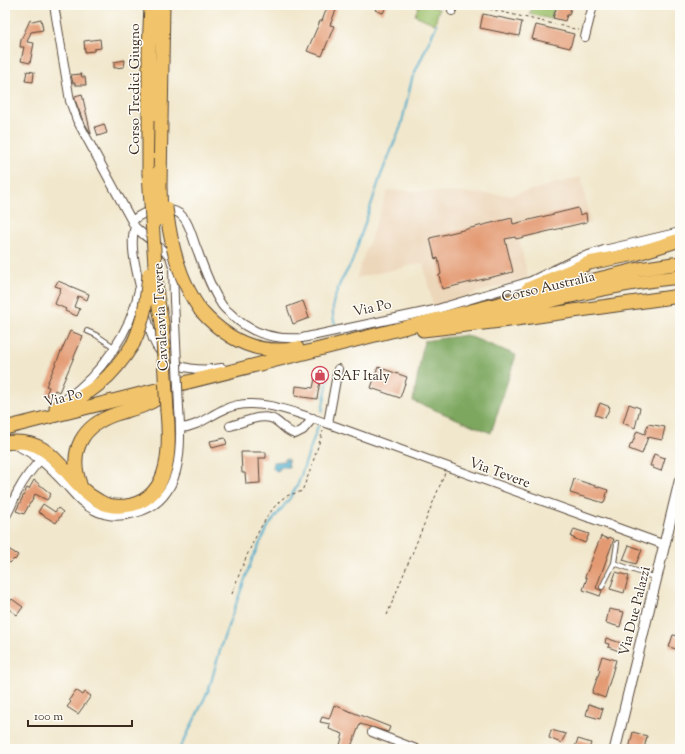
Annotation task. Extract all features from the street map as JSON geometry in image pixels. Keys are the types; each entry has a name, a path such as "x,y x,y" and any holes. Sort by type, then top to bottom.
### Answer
{"highway":[{"name":"Corso Tredici Giugno","path":"149,173 149,50 151,5"},
{"name":"Corso Tredici Giugno","path":"161,121 163,5"},
{"path":"161,121 160,186 164,296 162,322"},
{"path":"161,121 165,201 171,240 177,265 185,286 201,311 220,330 232,338 253,346 272,350 290,349 380,334"},
{"path":"6,440 22,441 42,448 51,455 86,493 98,501 113,506 134,504 150,495 161,482 166,468 173,410 162,322 157,296 149,173"},
{"path":"5,426 80,397 101,383 120,364 133,344 143,320 148,292 149,173"},
{"path":"635,254 680,240"},
{"path":"454,314 537,286 589,263 680,247"},
{"name":"Corso Australia","path":"454,314 639,269 680,263"},
{"name":"Corso Australia","path":"423,330 591,292 641,282 680,277"},
{"path":"182,391 423,330 509,320 680,296"},
{"name":"Via Po","path":"5,426 252,366 454,314"},
{"name":"Via Po","path":"6,440 159,397 150,404 97,422 86,433 78,445 76,460 76,469 81,487"}],"street":[{"path":"54,5 70,101 76,120 134,224 132,246 144,307 153,340 168,360 177,366 194,369 252,366"},
{"path":"586,34 593,5"},
{"name":"Via Po","path":"134,224 141,214 161,209 176,211 184,218 190,229 208,279 220,303 234,318 253,331 272,337 288,339 309,337 434,310 531,281 576,259 604,250 680,232"},
{"name":"Cavalcavia Tevere","path":"134,224 144,235 170,256 173,267 173,410 180,428"},
{"path":"54,408 98,371 132,316 137,301 140,283"},
{"path":"327,423 338,369"},
{"name":"Via Tevere","path":"180,428 191,426 226,408 242,404 259,403 313,418 665,544"},
{"path":"230,426 265,416 272,418 280,423 287,431 295,434 304,430 313,418"},
{"path":"6,440 41,459 84,503 94,510 111,516 128,515 138,513 156,504 173,482 179,459 180,428"},
{"path":"5,517 26,477 41,459"},
{"name":"Via Due Palazzi","path":"615,749 680,480"},
{"path":"372,732 416,749"}],"lane":[{"path":"87,331 114,347"},
{"path":"602,587 614,564 617,543"},
{"path":"614,564 657,578"}],"path":[{"path":"472,5 522,16 586,34"},
{"path":"232,594 259,532 272,510 288,494 302,491 327,423"},
{"path":"387,615 448,467"}],"shaded area":[{"path":"581,177 591,223 519,239 528,277 433,306 423,263 356,278 388,190 511,195"}],"green space":[{"path":"419,5 429,5 439,9 435,24 415,15"},
{"path":"533,5 555,5 551,19 530,14"},
{"path":"466,335 516,355 491,433 413,401 424,341"}],"water":[{"path":"285,459 288,459 289,467 281,467 276,471 273,468 273,462 284,461"}],"building":[{"path":"328,5 338,5 330,25 334,26 322,56 307,51"},
{"path":"377,5 387,5 383,13 375,10"},
{"path":"557,5 572,5 569,15 567,15 565,21 553,18"},
{"path":"483,14 522,22 519,36 480,28"},
{"path":"41,19 43,30 31,32 27,42 34,43 30,63 21,61 24,47 20,47 21,40 30,20"},
{"path":"536,25 574,34 570,48 532,39"},
{"path":"100,39 101,48 94,49 94,51 85,52 84,41"},
{"path":"125,60 124,67 114,68 114,62"},
{"path":"27,71 34,72 33,82 25,81"},
{"path":"81,74 82,77 85,77 86,85 75,85 71,75"},
{"path":"82,94 91,134 82,118 75,100 75,96"},
{"path":"104,124 107,133 98,136 95,127"},
{"path":"578,208 580,215 586,213 587,222 516,239 515,237 505,239 513,272 442,289 438,258 435,259 430,238 512,218 513,224"},
{"path":"58,281 89,294 87,300 78,296 74,307 80,309 77,316 65,311 66,309 55,304 61,288 55,286"},
{"path":"303,301 309,318 293,324 287,307"},
{"path":"70,331 83,336 59,392 55,390 52,398 46,395 49,387 46,386"},
{"path":"378,367 407,377 400,398 371,388"},
{"path":"317,369 322,369 317,399 295,396 296,386 313,388"},
{"path":"600,403 610,407 605,418 595,415"},
{"path":"629,404 640,408 635,428 623,423"},
{"path":"648,424 665,427 662,440 648,437 642,454 629,449 637,431 645,434"},
{"path":"225,438 227,444 212,448 210,441"},
{"path":"241,452 266,452 266,458 259,458 260,483 246,484 245,473 242,473"},
{"path":"654,454 665,458 661,471 653,468 653,466 650,466"},
{"path":"574,479 608,490 604,503 570,493"},
{"path":"34,480 51,494 47,500 35,494 24,514 16,511 27,488 29,489"},
{"path":"43,504 55,512 58,508 63,512 56,523 38,512"},
{"path":"574,529 589,534 585,543 571,537"},
{"path":"601,536 608,539 609,537 614,539 596,588 602,591 600,596 583,590 587,578 585,577"},
{"path":"629,545 642,550 636,564 623,560"},
{"path":"5,547 18,555 15,560 14,559 10,563 5,560"},
{"path":"616,572 629,576 624,593 610,589"},
{"path":"12,599 23,607 17,615 6,607"},
{"path":"609,609 624,612 620,627 606,623"},
{"path":"673,635 680,636 680,650 669,647"},
{"path":"606,638 621,643 619,651 608,647 609,644 605,643"},
{"path":"602,656 616,660 605,698 592,693 600,670 598,669"},
{"path":"76,690 83,695 85,692 91,696 78,714 67,707 71,702 69,700"},
{"path":"589,704 603,709 600,719 586,715"},
{"path":"334,705 390,727 388,732 360,724 350,749 339,749 343,734 329,729 330,724 320,722 322,717 329,719"},
{"path":"551,730 566,734 561,743 549,738"},
{"path":"633,732 647,736 644,749 629,749"},
{"path":"578,739 591,743 589,749 574,749"}],"waterway":[{"path":"335,324 333,317 333,303 340,283 352,262 381,175 401,126 412,79 437,24"},
{"path":"322,411 330,370"},
{"path":"179,749 209,689 223,640 253,557 269,525 290,498 298,484 318,426"}],"place":[{"name":"SAF Italy","path":"320,375"}]}
